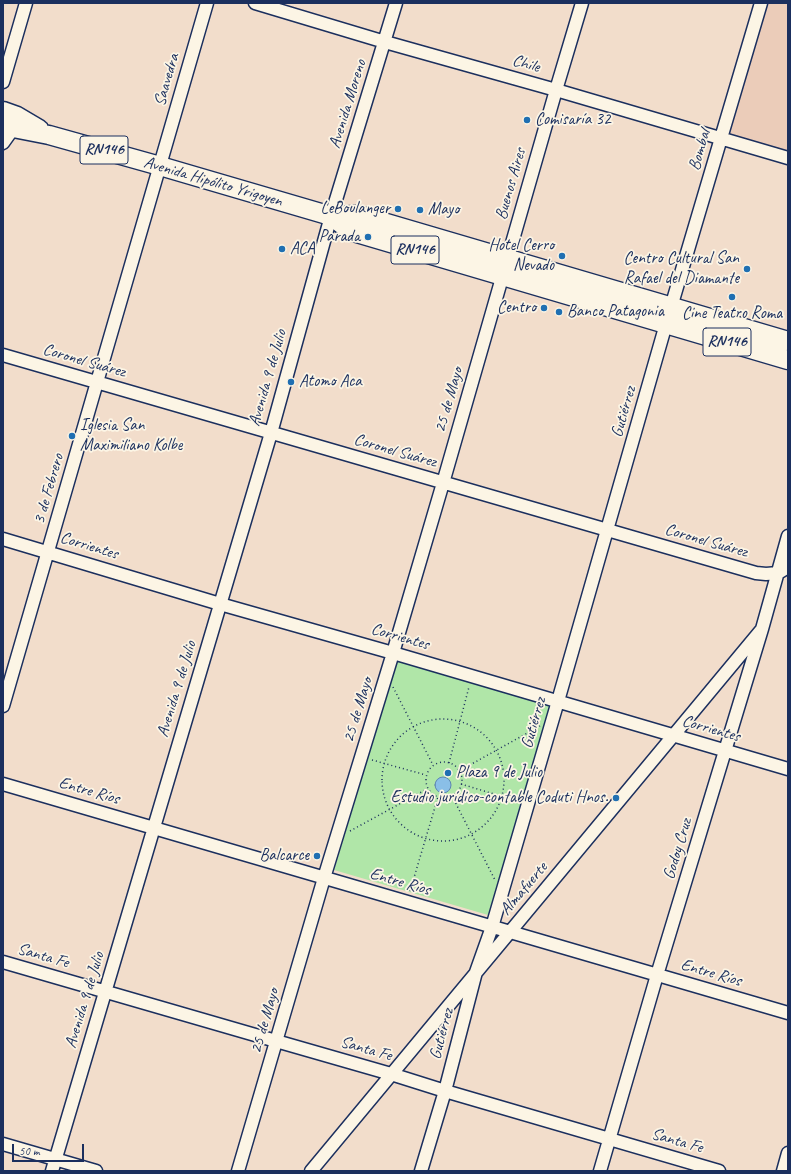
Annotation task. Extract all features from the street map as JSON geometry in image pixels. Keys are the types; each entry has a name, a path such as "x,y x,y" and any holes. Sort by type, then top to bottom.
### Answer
{"highway":[{"name":"Avenida Hipólito Yrigoyen","path":"9,120 49,135 331,216 359,215 788,341"},
{"name":"Avenida Hipólito Yrigoyen","path":"331,216 350,231 788,360"}],"street":[{"path":"3,82 26,3"},
{"name":"Saavedra","path":"160,166 207,3"},
{"name":"Chile","path":"255,3 788,158"},
{"name":"Avenida Moreno","path":"331,216 396,3"},
{"name":"Buenos Aires","path":"507,259 582,3"},
{"name":"Bombal","path":"672,307 761,3"},
{"path":"3,143 9,120"},
{"name":"3 de Febrero","path":"3,706 160,166"},
{"name":"Avenida 9 de Julio","path":"52,1171 271,433 331,216"},
{"name":"25 de Mayo","path":"238,1171 324,878 393,653 507,259"},
{"name":"Gutiérrez","path":"421,1171 445,1091 476,972 492,927 672,307"},
{"name":"Coronel Suárez","path":"3,356 756,573 766,574 783,570"},
{"name":"Godoy Cruz","path":"600,1171 657,975 762,628 783,570 788,536"},
{"name":"Corrientes","path":"3,539 220,604 393,653 788,769"},
{"name":"Almafuerte","path":"311,1171 762,628"},
{"name":"Entre Ríos","path":"3,784 788,1013"},
{"name":"Santa Fe","path":"3,962 391,1074 719,1171"},
{"path":"3,1144 96,1171"},
{"path":"783,1171 788,1153"}],"path":[{"path":"391,681 433,765"},
{"path":"449,763 471,683"},
{"path":"444,719 460,721 475,727 488,737 497,750 503,765 505,781 503,797 496,812 485,825 472,834 457,840 441,841 426,839 411,832 399,822 389,810 384,795 382,779 384,764 390,749 400,736 413,726 428,720 444,719"},
{"path":"459,771 540,726"},
{"path":"367,759 426,776"},
{"path":"438,763 449,763 453,764 459,771 462,780 461,784 456,793 452,796 443,798 438,797 428,788 426,776 433,765 438,763"},
{"path":"461,784 522,803"},
{"path":"345,834 428,788"},
{"path":"452,796 498,885"},
{"path":"406,902 438,797"}],"shaded area":[{"path":"767,3 788,3 788,152 729,135"}],"green space":[{"path":"397,661 551,706 488,915 334,870"}],"water":[{"path":"440,777 446,777 451,782 449,791 446,793 440,793 435,788 435,782"}],"place":[{"name":"Comisaría 32","path":"527,120"},
{"name":"LeBoulanger","path":"398,209"},
{"name":"Mayo","path":"420,210"},
{"name":"Parada","path":"368,237"},
{"name":"ACA","path":"282,249"},
{"name":"Hotel Cerro Nevado","path":"562,256"},
{"name":"Centro Cultural San Rafael del Diamante","path":"747,269"},
{"name":"Cine Teatro Roma","path":"732,297"},
{"name":"Centro","path":"544,308"},
{"name":"Banco Patagonia","path":"559,312"},
{"name":"Atomo Aca","path":"291,382"},
{"name":"Iglesia San Maximiliano Kolbe","path":"72,436"},
{"name":"Plaza 9 de Julio","path":"448,773"},
{"name":"Estudio jurídico-contable Coduti Hnos.","path":"616,798"},
{"name":"Balcarce","path":"317,856"}]}
